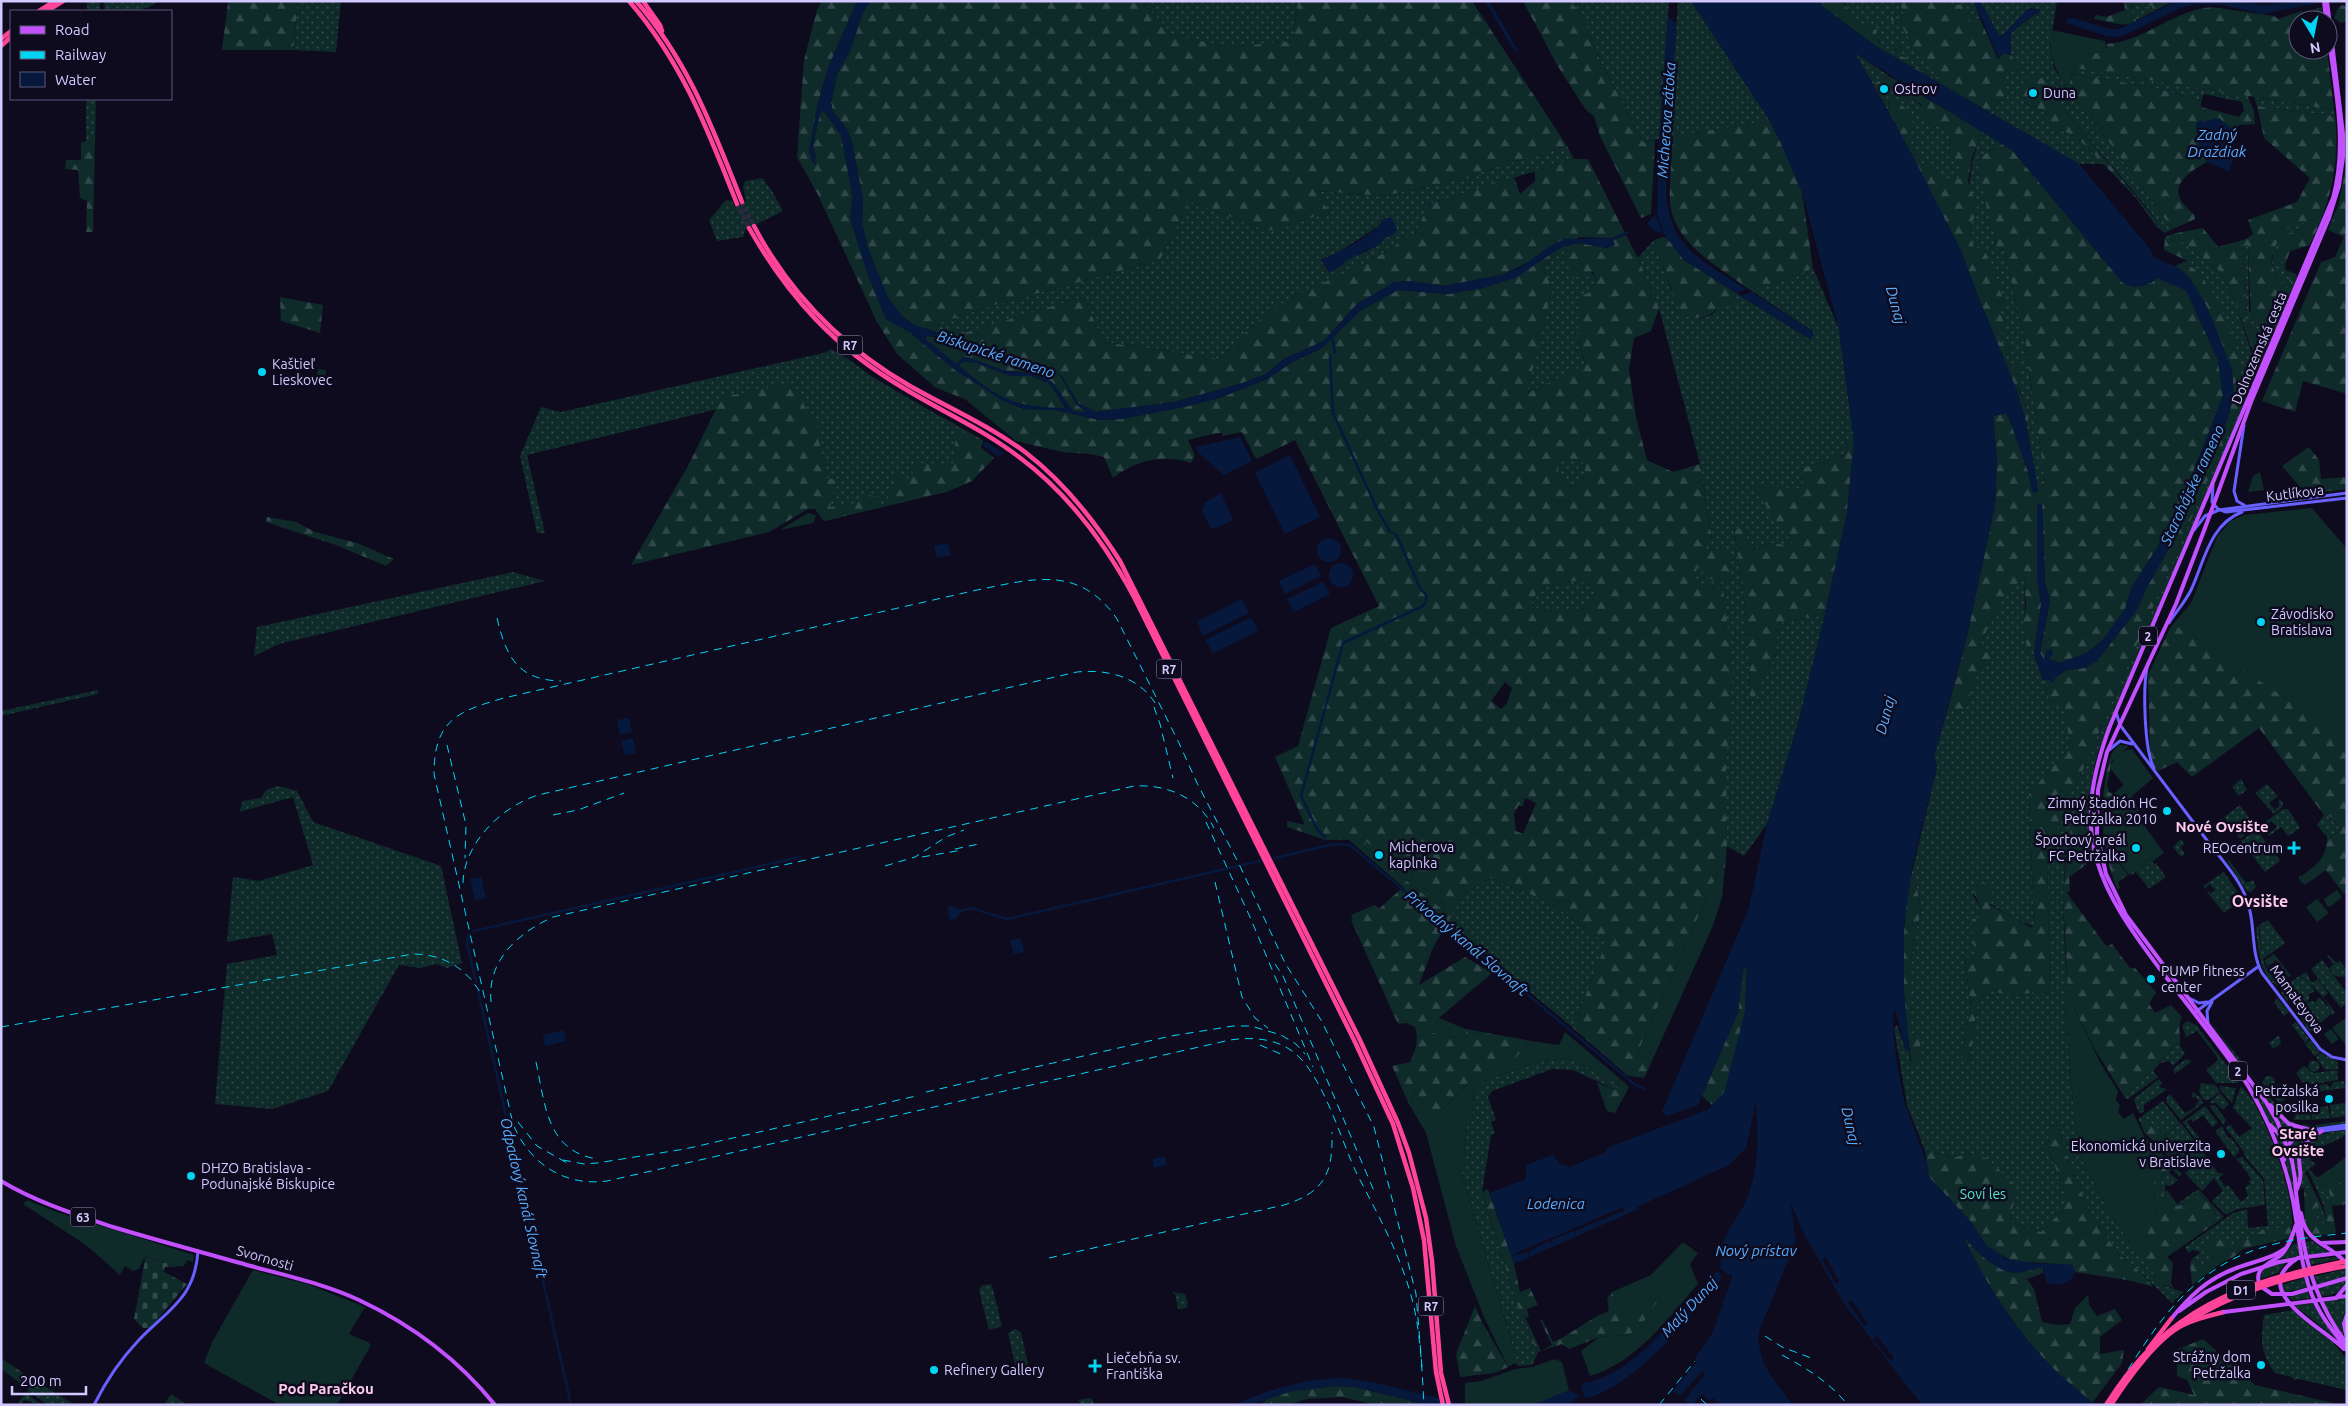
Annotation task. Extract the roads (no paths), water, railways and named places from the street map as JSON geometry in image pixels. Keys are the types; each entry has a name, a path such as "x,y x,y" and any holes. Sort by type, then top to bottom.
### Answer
{"highway":[{"path":"41,10 55,1"},
{"path":"49,10 64,1"},
{"path":"629,1 658,38 684,80 703,117 740,203 700,98 662,32 636,1"},
{"path":"643,1 660,25 662,32"},
{"name":"R7","path":"751,227 802,298 835,332 885,371 982,425 1025,453 1064,488 1109,544 1155,628 1383,1087 1409,1153 1427,1239 1441,1373 1449,1405"},
{"name":"R7","path":"1427,1239 1436,1372 1443,1405"},
{"name":"D1","path":"2106,1405 2124,1378 2148,1348 2181,1321 2224,1297 2289,1274 2347,1261"},
{"name":"D1","path":"2111,1405 2140,1364 2156,1347 2183,1325 2213,1307 2240,1295 2291,1279 2347,1265"},
{"path":"2183,1325 2224,1312"},
{"path":"2148,1348 2170,1318"}],"main road":[{"name":"Dolnozemská cesta","path":"2297,1189 2292,1161 2278,1123 2266,1102 2209,1026 2195,1012 2188,998 2126,915 2104,869 2096,816 2098,785 2107,752 2190,571 2244,420 2329,218 2339,186 2343,138 2326,1"},
{"name":"Dolnozemská cesta","path":"2331,60 2340,138 2340,164 2334,192 2214,482 2116,711 2099,756 2092,791 2091,827 2096,860 2106,888 2119,913 2195,1012 2247,1084 2266,1122 2284,1166 2302,1261 2311,1293 2324,1320 2347,1351"},
{"path":"2266,1102 2289,1124 2310,1130"},
{"path":"2266,1122 2282,1137 2294,1138 2284,1154 2284,1166"},
{"path":"2297,1189 2300,1184 2298,1160 2301,1149 2311,1137 2322,1131"},
{"path":"2295,1178 2301,1230 2309,1272 2322,1305 2347,1344"},
{"name":"Svornosti","path":"1,1181 56,1208 320,1286 378,1309 433,1344 470,1377 496,1405"},
{"name":"2","path":"2297,1189 2304,1226 2312,1239 2318,1243"},
{"path":"2296,1223 2287,1247 2280,1255 2262,1268 2258,1275 2262,1288 2272,1294 2292,1294 2347,1278"},
{"path":"2318,1243 2347,1242"},
{"path":"2318,1243 2338,1256 2347,1265"},
{"path":"2170,1318 2186,1300 2205,1284 2226,1272 2287,1247"},
{"path":"2170,1318 2197,1298 2228,1279 2268,1264 2347,1252"},
{"path":"2298,1258 2285,1266 2280,1273 2280,1289 2304,1317 2347,1351"},
{"path":"2336,1298 2347,1285"},
{"path":"2224,1312 2347,1296"},
{"path":"2347,1315 2344,1324 2347,1339"}],"street":[{"path":"2244,420 2234,493 2239,503 2250,506"},
{"path":"2192,532 2205,516 2219,510 2212,500 2214,482"},
{"name":"Kutlíkova","path":"2219,510 2347,493"},
{"name":"Kutlíkova","path":"2219,510 2226,512 2347,498"},
{"path":"2164,630 2188,596 2217,530 2228,518 2246,510"},
{"path":"2148,664 2145,678 2147,744 2149,759 2156,772"},
{"path":"2116,711 2119,724 2126,734 2212,847"},
{"path":"2107,752 2120,741 2128,742 2136,748"},
{"name":"Mamateyova","path":"2217,853 2240,885 2248,900 2259,966 2320,1049 2332,1057 2347,1060"},
{"path":"2195,1012 2259,966"},
{"path":"2188,998 2199,1003 2212,1000"},
{"path":"2209,1026 2207,1011 2212,1000"},
{"path":"2294,1138 2310,1130 2347,1126"},
{"path":"2294,1138 2347,1126"},
{"path":"94,1405 109,1375 144,1335 168,1314 188,1288 194,1276 198,1251"}],"water":[{"path":"857,1 870,1 862,15 850,51 837,74 831,103 833,112 847,129 852,143 863,200 862,223 868,249 888,298 902,316 914,325 958,339 973,349 1061,375 1079,404 1096,412 1174,402 1240,384 1266,374 1286,358 1324,341 1357,304 1394,282 1411,281 1444,286 1501,275 1521,267 1550,246 1564,239 1612,238 1627,231 1629,233 1613,240 1615,245 1608,248 1578,243 1562,247 1515,278 1483,288 1448,294 1398,290 1361,310 1322,348 1291,363 1267,379 1222,397 1188,406 1121,419 1099,420 1056,410 1022,409 1002,400 954,369 908,331 886,319 867,272 850,218 853,197 841,135 824,111 820,113 813,146 816,166 811,159 809,151 818,103 828,68","holes":["926,336 944,336 957,340 972,350 1060,375 1077,405 1087,413 1073,411 1052,382 1032,373 1008,372 968,357 962,358 956,364 926,339","963,361 976,363 1010,376 1032,376 1050,384 1066,408 1033,406 996,394 959,366"]},
{"path":"1485,1 1489,1 1518,50 1515,52"},
{"path":"1691,1 1820,1 1825,8 1877,47 2079,164 2150,249 2154,258 2175,266 2189,277 2207,307 2232,369 2234,393 2229,415 2180,529 2147,587 2138,608 2097,661 2084,668 2066,670 2055,678 2053,683 2049,680 2043,680 2034,654 2041,605 2037,578 2037,505 2042,502 2045,582 2050,600 2040,653 2044,659 2047,649 2052,650 2053,654 2049,659 2059,663 2087,653 2103,640 2125,609 2132,587 2173,523 2223,396 2218,360 2186,290 2157,278 2149,284 2137,287 2123,283 2013,151 1855,53 1913,156 1961,251 2017,391 2026,422 2038,490 2036,493 2032,491 2028,471 2006,413 1993,416 1997,459 1995,505 1966,640 1934,757 1937,767 1913,863 1904,924 1904,991 1909,1051 1906,1051 1896,1012 1893,1012 1897,1064 1905,1105 1928,1166 1929,1177 1971,1222 1986,1245 2007,1259 2034,1263 2072,1265 2075,1272 2072,1279 2060,1285 2047,1283 2043,1267 2015,1273 2002,1270 1988,1261 1967,1240 1965,1241 1992,1290 2024,1336 2059,1374 2097,1405 1922,1405 1845,1305 1802,1230 1790,1201 1796,1241 1759,1331 1759,1342 1760,1352 1768,1371 1793,1405 1719,1405 1713,1398 1710,1401 1702,1394 1690,1405 1684,1400 1704,1376 1705,1374 1702,1371 1680,1396 1673,1391 1696,1363 1695,1358 1713,1332 1732,1277 1732,1274 1729,1275 1720,1268 1722,1249 1727,1234 1744,1205 1753,1180 1757,1154 1756,1102 1746,1148 1729,1165 1637,1207 1638,1209 1514,1264 1490,1193 1526,1179 1526,1165 1553,1155 1560,1164 1570,1167 1604,1153 1609,1147 1707,1110 1724,1093 1745,1012 1747,967 1743,970 1738,1012 1698,1105 1667,1116 1662,1112 1749,908 1767,824 1798,724 1847,513 1854,441 1839,329 1802,192 1770,121"},
{"path":"1974,1 1980,1 1999,36 2004,34 2027,9 2040,10 2039,14 2033,15 2011,33 2011,55 2003,53 1999,59"},
{"path":"2177,1 2241,1 2263,5 2298,1 2328,1 2263,14 2222,5 2196,4 2183,7 2120,37 2107,36 2066,23 2068,18 2106,28 2119,29"},
{"name":"Micherova zátoka","path":"1668,16 1676,24 1666,188 1668,208 1680,238 1690,250 1715,270 1746,289 1736,293 1684,260 1664,234 1657,214 1659,139"},
{"name":"Zadný Draždiak","path":"2219,118 2233,130 2234,158 2229,171 2207,162 2204,155 2197,149 2200,142 2197,136 2196,123 2201,120 2204,122"},
{"path":"1656,216 1662,232 1658,233 1647,225 1651,218"},
{"path":"1391,217 1397,229 1394,234 1383,239 1382,243 1345,261 1343,265 1329,273 1326,265 1321,260 1356,243 1380,225 1382,220"},
{"path":"1751,292 1813,331 1813,336 1810,339 1806,337 1740,296"},
{"path":"1240,437 1252,461 1224,475 1199,453 1196,447"},
{"path":"985,441 1003,453 1000,457 982,445"},
{"path":"1290,455 1320,517 1285,534 1255,473"},
{"path":"1221,493 1233,520 1215,529 1211,528 1202,511 1205,503"},
{"path":"1329,538 1337,542 1341,550 1337,558 1329,562 1321,558 1317,550 1321,542"},
{"path":"948,543 951,555 937,558 934,546"},
{"path":"1341,563 1349,567 1353,575 1349,583 1341,587 1333,583 1329,575 1333,567"},
{"path":"1315,564 1321,576 1285,594 1279,581"},
{"path":"1323,582 1330,594 1294,612 1287,599"},
{"path":"1242,599 1249,613 1203,636 1197,621"},
{"path":"1251,617 1258,631 1213,653 1205,640"},
{"path":"629,718 632,732 620,735 617,720"},
{"path":"633,738 636,753 625,755 621,741"},
{"path":"481,877 486,898 475,900 470,879"},
{"path":"952,906 959,909 960,914 955,919 950,920 947,907"},
{"path":"1021,938 1024,952 1014,954 1010,941"},
{"path":"564,1030 566,1041 545,1046 543,1035"},
{"path":"1165,1156 1167,1165 1154,1168 1152,1159"},
{"name":"Malý Dunaj","path":"1718,1272 1721,1275 1721,1280 1677,1331 1645,1363 1609,1389 1589,1398 1584,1396 1581,1387 1584,1383 1603,1378 1621,1368 1638,1355 1656,1339 1715,1273"},
{"path":"1343,1378 1373,1382 1466,1405 1430,1405 1355,1387 1335,1386 1292,1391 1251,1405 1234,1405 1287,1386 1314,1380"},
{"path":"1569,1390 1581,1396 1565,1405 1533,1405"}],"waterway":[{"path":"1332,336 1335,353"},
{"path":"1330,356 1333,413 1377,509 1390,532"},
{"path":"1394,533 1420,588 1426,595 1426,600"},
{"path":"1325,837 1317,829 1301,796 1343,643 1423,606 1425,603"},
{"name":"Prívodný kanál Slovnaft","path":"1275,858 1334,844 1350,845 1634,1084 1644,1089"},
{"name":"Odpadový kanál Slovnaft","path":"474,931 800,857"},
{"name":"Prívodný kanál Slovnaft","path":"960,911 971,908 1007,919 1260,861"},
{"name":"Odpadový kanál Slovnaft","path":"469,934 467,943 476,982"},
{"name":"Odpadový kanál Slovnaft","path":"478,991 571,1405"}],"tunnel":[{"path":"742,202 754,226"},
{"path":"737,204 749,228"}],"railway":[{"path":"1422,1367 1416,1294 1374,1127 1321,1020 1285,963 1239,864 1117,619 1102,602 1087,590 1071,583 1053,580 1017,582 977,590 504,698 462,714 444,730 438,741 434,774 513,1124 528,1150 538,1161 563,1176 576,1180 591,1182 607,1181 1230,1040 1253,1039 1268,1041 1282,1045 1301,1059 1321,1088 1357,1174 1397,1255 1414,1307 1421,1356 1424,1405"},
{"path":"497,618 510,654 524,671 546,680 561,681"},
{"path":"463,883 465,868 470,854 487,828 511,808 538,795 1077,672 1110,673 1120,676 1140,686 1155,703"},
{"path":"1154,707 1173,778"},
{"path":"447,745 466,825 465,858"},
{"path":"491,1002 491,987 494,973 507,950 528,931 553,917 1134,786 1158,787 1180,795 1199,808 1214,828"},
{"path":"553,815 578,810 624,793"},
{"path":"1206,822 1250,917 1313,1067"},
{"path":"885,866 915,857 946,837 964,830"},
{"path":"955,849 979,844"},
{"path":"922,857 962,850"},
{"path":"1215,882 1242,997 1255,1018 1268,1028"},
{"path":"1,1027 413,954 434,957 453,964 469,977 481,994"},
{"path":"1275,964 1283,976 1374,1191"},
{"path":"926,1092 1171,1036 1233,1026 1251,1026 1281,1035 1296,1044 1305,1054"},
{"path":"1260,1045 1283,1055"},
{"path":"536,1062 546,1109 558,1136 567,1146 580,1154 597,1159"},
{"path":"563,1160 584,1164 597,1163 685,1149 916,1096"},
{"path":"518,1122 537,1146 569,1164"},
{"path":"1049,1258 1284,1205 1298,1200 1309,1194 1324,1179 1331,1159 1332,1132"},
{"path":"2106,1405 2155,1329 2173,1307 2215,1269 2241,1255 2271,1245 2299,1239 2347,1233"},
{"path":"1765,1336 1782,1347 1811,1358"},
{"path":"1782,1355 1818,1377 1848,1405"},
{"path":"1659,1405 1695,1361"},
{"path":"1701,1399 1706,1404"}],"place":[{"name":"Ostrov","path":"1884,89"},
{"name":"Duna","path":"2033,93"},
{"name":"Kaštieľ Lieskovec","path":"262,372"},
{"name":"Závodisko Bratislava","path":"2261,622"},
{"name":"Zimný štadión HC Petržalka 2010","path":"2167,811"},
{"name":"Športový areál FC Petržalka","path":"2136,848"},
{"name":"REOcentrum","path":"2294,848"},
{"name":"Micherova kaplnka","path":"1379,855"},
{"name":"PUMP fitness center","path":"2151,979"},
{"name":"Petržalská posilka","path":"2329,1099"},
{"name":"Ekonomická univerzita v Bratislave","path":"2221,1154"},
{"name":"DHZO Bratislava - Podunajské Biskupice","path":"191,1176"},
{"name":"Strážny dom Petržalka","path":"2261,1365"},
{"name":"Liečebňa sv. Františka","path":"1095,1366"},
{"name":"Refinery Gallery","path":"934,1370"}],"district":[{"name":"Nové Ovsište","path":"2222,826"},
{"name":"Ovsište","path":"2260,901"},
{"name":"Staré Ovsište","path":"2298,1142"},
{"name":"Pod Paračkou","path":"326,1388"}],"water label":[{"name":"Dunaj","path":"1896,305"},
{"name":"Biskupické rameno","path":"996,354"},
{"name":"Starohájske rameno","path":"2192,485"},
{"name":"Dunaj","path":"1885,715"},
{"name":"Dunaj","path":"1851,1126"},
{"name":"Lodenica","path":"1556,1203"},
{"name":"Nový prístav","path":"1756,1250"}],"park label":[{"name":"Soví les","path":"1983,1194"}]}
